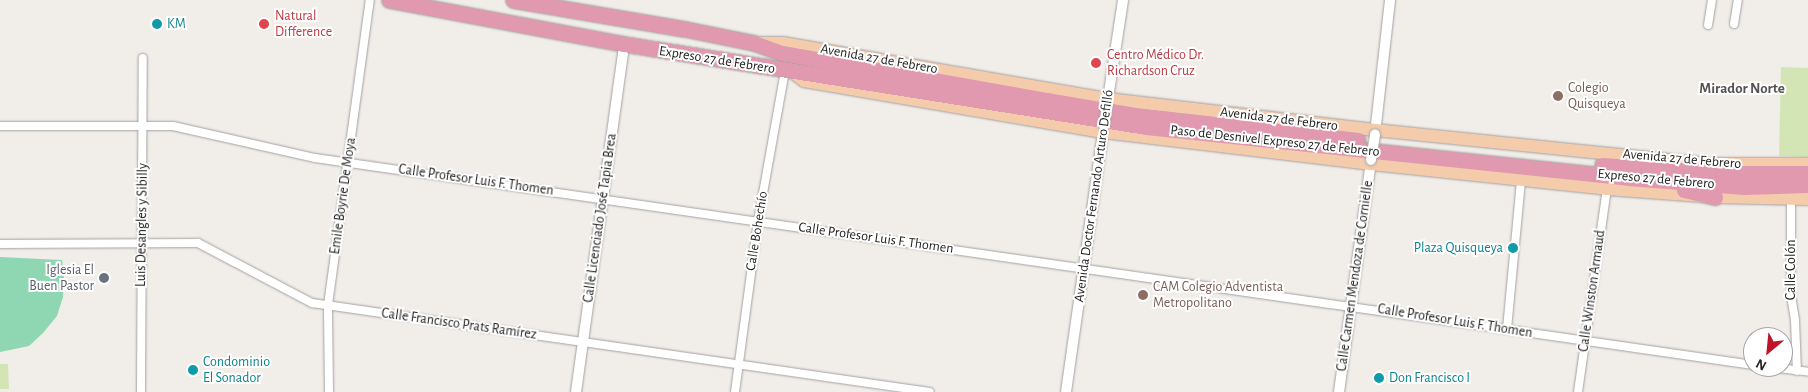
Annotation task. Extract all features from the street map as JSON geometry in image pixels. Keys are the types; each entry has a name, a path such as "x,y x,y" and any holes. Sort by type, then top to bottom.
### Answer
{"highway":[{"name":"Expreso 27 de Febrero","path":"389,0 624,44 788,71 1051,107"},
{"name":"Expreso 27 de Febrero","path":"513,0 754,43 782,53 1051,107"},
{"name":"Paso de Desnivel Expreso 27 de Febrero","path":"1051,107 1135,115 1504,160"},
{"name":"Expreso 27 de Febrero","path":"1504,160 1627,172 1744,187 1808,185"},
{"path":"1627,172 1712,164"},
{"name":"Expreso 27 de Febrero","path":"1627,172 1722,173 1806,167"},
{"path":"1627,172 1715,197"}],"main road":[{"name":"Avenida 27 de Febrero","path":"754,43 783,43 1107,102 1375,132 1712,164 1806,167"},
{"path":"788,71 804,81 1104,129 1607,189 1715,197 1808,199"}],"street":[{"name":"Emile Boyrie De Moya","path":"329,392 328,305 370,0"},
{"name":"Avenida Doctor Fernando Arturo Defilló","path":"1066,392 1123,0"},
{"path":"1375,132 1390,0"},
{"path":"1708,25 1712,0"},
{"path":"1734,24 1738,0"},
{"name":"Calle Licenciado José Tapia Brea","path":"576,392 624,44"},
{"name":"Luis Desangles y Sibilly","path":"142,392 143,58"},
{"name":"Calle Bohechío","path":"735,392 758,221 788,71"},
{"name":"Calle Profesor Luis F. Thomen","path":"0,126 143,124 173,126 315,158 1743,363"},
{"name":"Calle Carmen Mendoza de Cornielle","path":"1339,392 1375,132"},
{"path":"1507,329 1522,180"},
{"name":"Calle Winston Armaud","path":"1578,392 1607,189"},
{"name":"Calle Colón","path":"1791,198 1790,294 1795,320 1797,371"},
{"name":"Calle Francisco Prats Ramírez","path":"0,244 198,243 312,303 930,392"},
{"path":"1793,370 1808,372"}],"green space":[{"path":"1781,67 1808,68 1808,157 1779,156"},
{"path":"0,257 62,260 64,276 63,297 57,316 43,333 29,346 0,352"},
{"path":"0,364 8,364 9,389 0,389"}],"place":[{"name":"KM","path":"157,24"},
{"name":"Natural Difference","path":"264,24"},
{"name":"Centro Médico Dr. Richardson Cruz","path":"1096,63"},
{"name":"Colegio Quisqueya","path":"1558,96"},
{"name":"Plaza Quisqueya","path":"1513,248"},
{"name":"Iglesia El Buen Pastor","path":"104,278"},
{"name":"CAM Colegio Adventista Metropolitano","path":"1143,295"},
{"name":"Condominio El Sonador","path":"193,370"},
{"name":"Don Francisco I","path":"1379,378"}],"district":[{"name":"Mirador Norte","path":"1742,89"}]}
